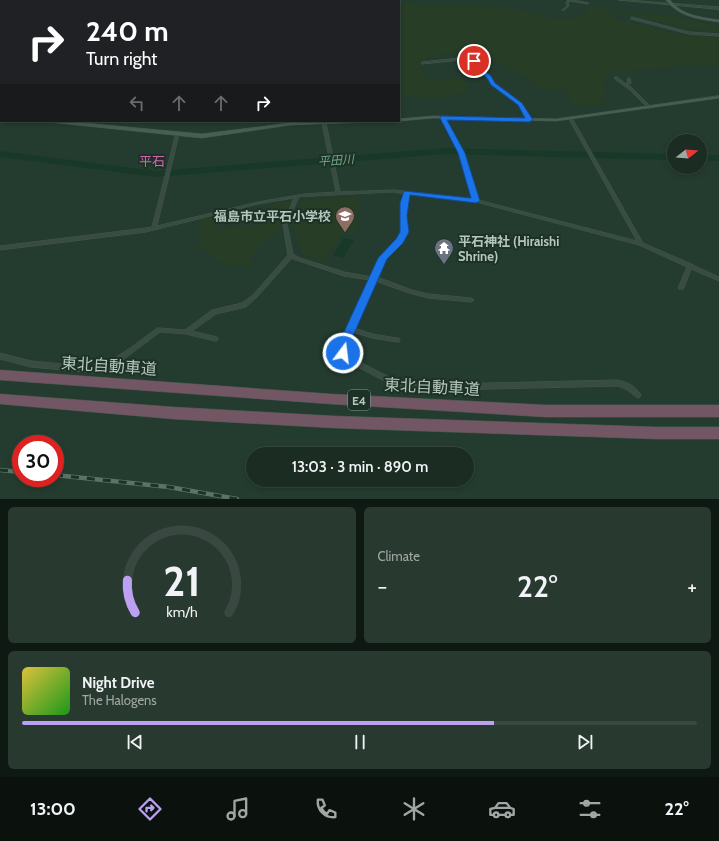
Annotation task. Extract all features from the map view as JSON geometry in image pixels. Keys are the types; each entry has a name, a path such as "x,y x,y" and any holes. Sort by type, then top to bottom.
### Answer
{"highway":[{"name":"東北自動車道","path":"0,375 315,398 545,411 648,412 719,410"},
{"name":"E4","path":"0,399 173,413 334,422 656,433 719,433"}],"street":[{"path":"563,10 568,6 566,3 569,0 588,3"},
{"path":"620,0 719,8"},
{"path":"668,0 682,12 719,21"},
{"path":"632,18 689,33 719,35"},
{"path":"465,50 472,54 470,57 477,67 489,77 493,84 520,104 529,120"},
{"path":"422,63 471,58"},
{"path":"616,78 649,107"},
{"path":"625,85 629,83 629,79"},
{"path":"400,120 443,118 529,120 571,119 719,97"},
{"path":"443,118 460,151 476,201"},
{"path":"571,119 641,244"},
{"path":"75,122 202,136 290,124 346,122"},
{"path":"324,123 338,193"},
{"path":"154,228 177,134"},
{"path":"0,248 154,228 258,203 297,197 376,191 407,192 476,201 641,244 719,279"},
{"path":"407,192 403,216 404,232 400,241 383,258 343,345 343,353 346,358 404,388 617,383 626,384 638,395"},
{"path":"297,197 285,224 291,255 298,259 344,274 374,279 411,292 428,296 471,300"},
{"path":"186,332 214,312 239,307 249,301 291,255"},
{"path":"681,288 690,265"},
{"path":"351,329 372,336 397,340"},
{"path":"0,356 31,364 94,370 106,366 159,330 186,332 215,339"}],"shaded area":[{"path":"400,2 430,7 449,5 507,7 558,19 580,17 588,12 588,8 591,6 621,12 670,16 719,26 719,31 688,28 625,14 609,15 631,23 681,34 719,37 719,67 689,65 610,73 602,78 608,92 601,98 606,103 602,105 576,105 568,101 572,97 563,91 544,89 509,67 484,57 459,52 433,56 420,62 425,76 434,79 460,78 468,85 467,91 449,96 433,98 400,93"},
{"path":"360,197 360,206 353,234 343,234 324,261 302,253 292,224 301,201"},
{"path":"291,200 280,231 258,247 250,260 254,262 251,267 224,264 214,258 203,248 194,250 201,238 200,219 216,215 220,229 242,225 261,226 269,222 272,204"},
{"path":"344,238 354,240 343,258 333,255"}],"waterway":[{"name":"平田川","path":"0,154 156,174 446,151 667,157"},
{"name":"平田川","path":"707,158 719,158"}],"railway":[{"path":"0,470 12,471"},
{"path":"64,476 169,487 237,499"}],"place":[{"name":"福島市立平石小学校","path":"345,233"},
{"name":"平石神社 (Hiraishi Shrine)","path":"444,265"}],"district":[{"name":"平石","path":"152,161"}],"route":[{"path":"343,353 343,345 383,258 400,241 404,232 403,216 407,192 476,201 461,153 443,118 529,120 520,104 493,84 489,77 477,67 474,61"}]}
